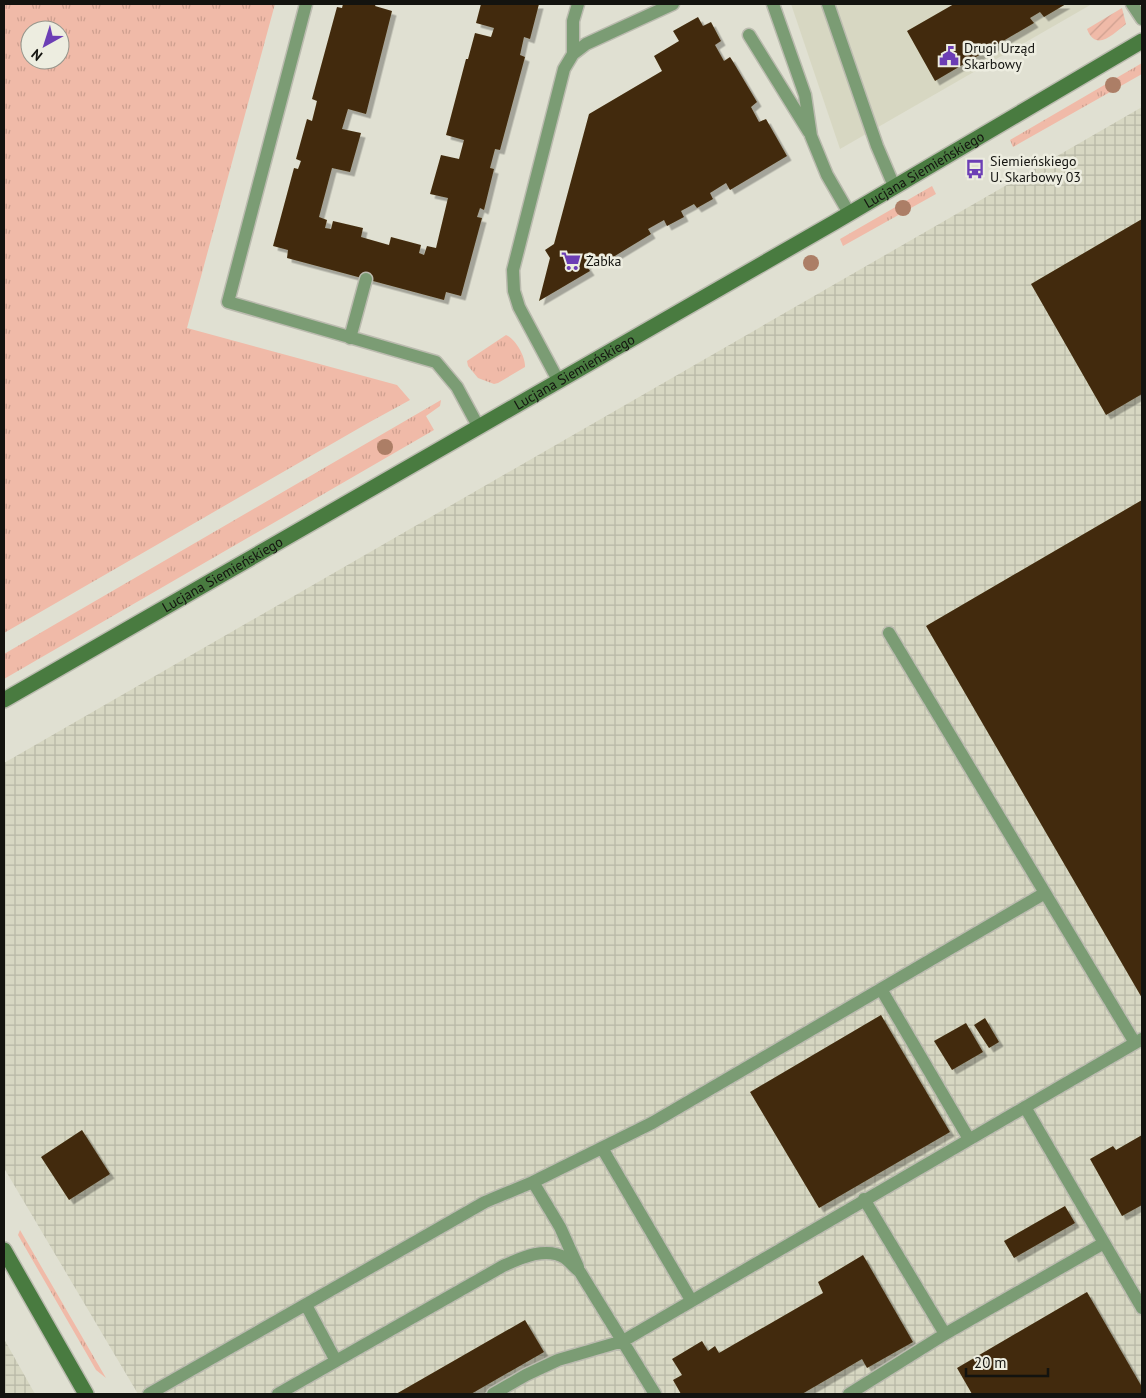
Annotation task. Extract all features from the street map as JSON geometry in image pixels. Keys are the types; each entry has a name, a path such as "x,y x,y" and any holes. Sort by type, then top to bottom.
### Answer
{"street":[{"name":"Lucjana Siemieńskiego","path":"4,700 849,213 1142,41"},
{"path":"4,1250 86,1394"}],"lane":[{"path":"306,4 228,302 436,362 457,387 478,426"},
{"path":"573,54 573,21 578,4"},
{"path":"558,380 519,307 514,291 513,270 564,69 573,54 586,44 673,4"},
{"path":"773,4 805,95 811,136"},
{"path":"828,4 894,186"},
{"path":"1132,4 1142,19"},
{"path":"749,35 811,136 827,175 849,213"},
{"path":"350,338 366,279"},
{"path":"493,1394 526,1375 558,1360 623,1341 864,1199 1139,1041 1045,893 889,633"},
{"path":"150,1394 485,1202 532,1182 652,1123 1045,893"},
{"path":"881,988 969,1139"},
{"path":"1025,1107 1142,1308"},
{"path":"602,1148 691,1300"},
{"path":"532,1182 560,1227 580,1272 655,1394"},
{"path":"864,1199 945,1334"},
{"path":"850,1394 945,1334 1104,1243"},
{"path":"278,1394 503,1266 525,1256 544,1253 564,1257 580,1272"},
{"path":"306,1304 336,1361"}],"shaded area":[{"path":"791,4 1092,4 840,149"},
{"path":"1142,107 1142,1394 138,1394 4,1168 4,763"},
{"path":"4,1339 35,1394 4,1394"}],"green space":[{"path":"4,4 275,4 187,328 397,385 410,400 4,633"},
{"path":"1122,8 1126,24 1111,36 1095,40 1087,29"},
{"path":"1142,63 1142,74 1013,147 1010,140"},
{"path":"932,186 936,194 843,246 840,239"},
{"path":"506,335 519,348 524,358 525,367 494,384 478,378 468,366 467,361"},
{"path":"441,400 440,406 426,416 434,430 4,679 4,654"},
{"path":"20,1230 106,1378 96,1370 18,1235"}],"building":[{"path":"343,4 376,4 375,6 392,11 366,114 348,109 342,129 361,133 350,172 332,168 319,217 327,220 325,228 331,229 333,221 363,228 361,237 389,245 391,237 421,245 419,253 424,255 427,246 436,248 448,198 430,194 441,155 459,159 464,140 446,135 466,59 468,59 475,33 491,37 494,28 476,23 481,4 539,4 530,39 524,37 520,55 525,57 500,150 495,149 490,168 494,169 484,210 480,208 477,217 482,218 461,296 446,292 444,300 287,258 288,250 273,246 294,168 298,169 301,161 296,159 307,119 312,121 317,101 312,99 337,7 342,8"},
{"name":"Drugi Urząd Skarbowy","path":"954,4 1066,4 1044,17 1040,12 1030,18 1034,23 935,81 907,31"},
{"path":"698,17 703,26 711,22 721,41 715,45 724,61 730,57 732,60 757,102 751,107 759,122 766,119 787,156 730,190 726,183 710,193 713,199 697,208 694,204 681,211 684,217 667,226 664,220 648,229 651,234 605,262 601,255 586,265 590,271 539,301 550,258 545,250 554,244 589,114 662,71 654,56 679,41 673,31"},
{"path":"1142,219 1142,394 1106,415 1031,284"},
{"path":"1142,500 1142,998 926,626"},
{"path":"881,1015 950,1132 819,1208 750,1092"},
{"path":"985,1018 999,1042 989,1048 974,1025"},
{"path":"966,1023 983,1052 952,1070 934,1041"},
{"path":"82,1130 110,1174 69,1200 41,1157"},
{"path":"1142,1135 1142,1205 1122,1216 1090,1159 1113,1146 1116,1150"},
{"path":"1065,1206 1075,1223 1014,1258 1004,1241"},
{"path":"863,1255 913,1342 867,1368 862,1359 802,1394 681,1394 673,1380 682,1375 672,1359 702,1341 708,1351 715,1346 719,1353 823,1293 818,1282"},
{"path":"1087,1292 1142,1387 1142,1394 972,1394 957,1368"},
{"path":"525,1320 544,1352 471,1394 396,1394"}],"place":[{"name":"Drugi Urząd Skarbowy","path":"949,56"},
{"name":"Siemieńskiego U. Skarbowy 03","path":"975,169"},
{"name":"Żabka","path":"571,261"}]}
